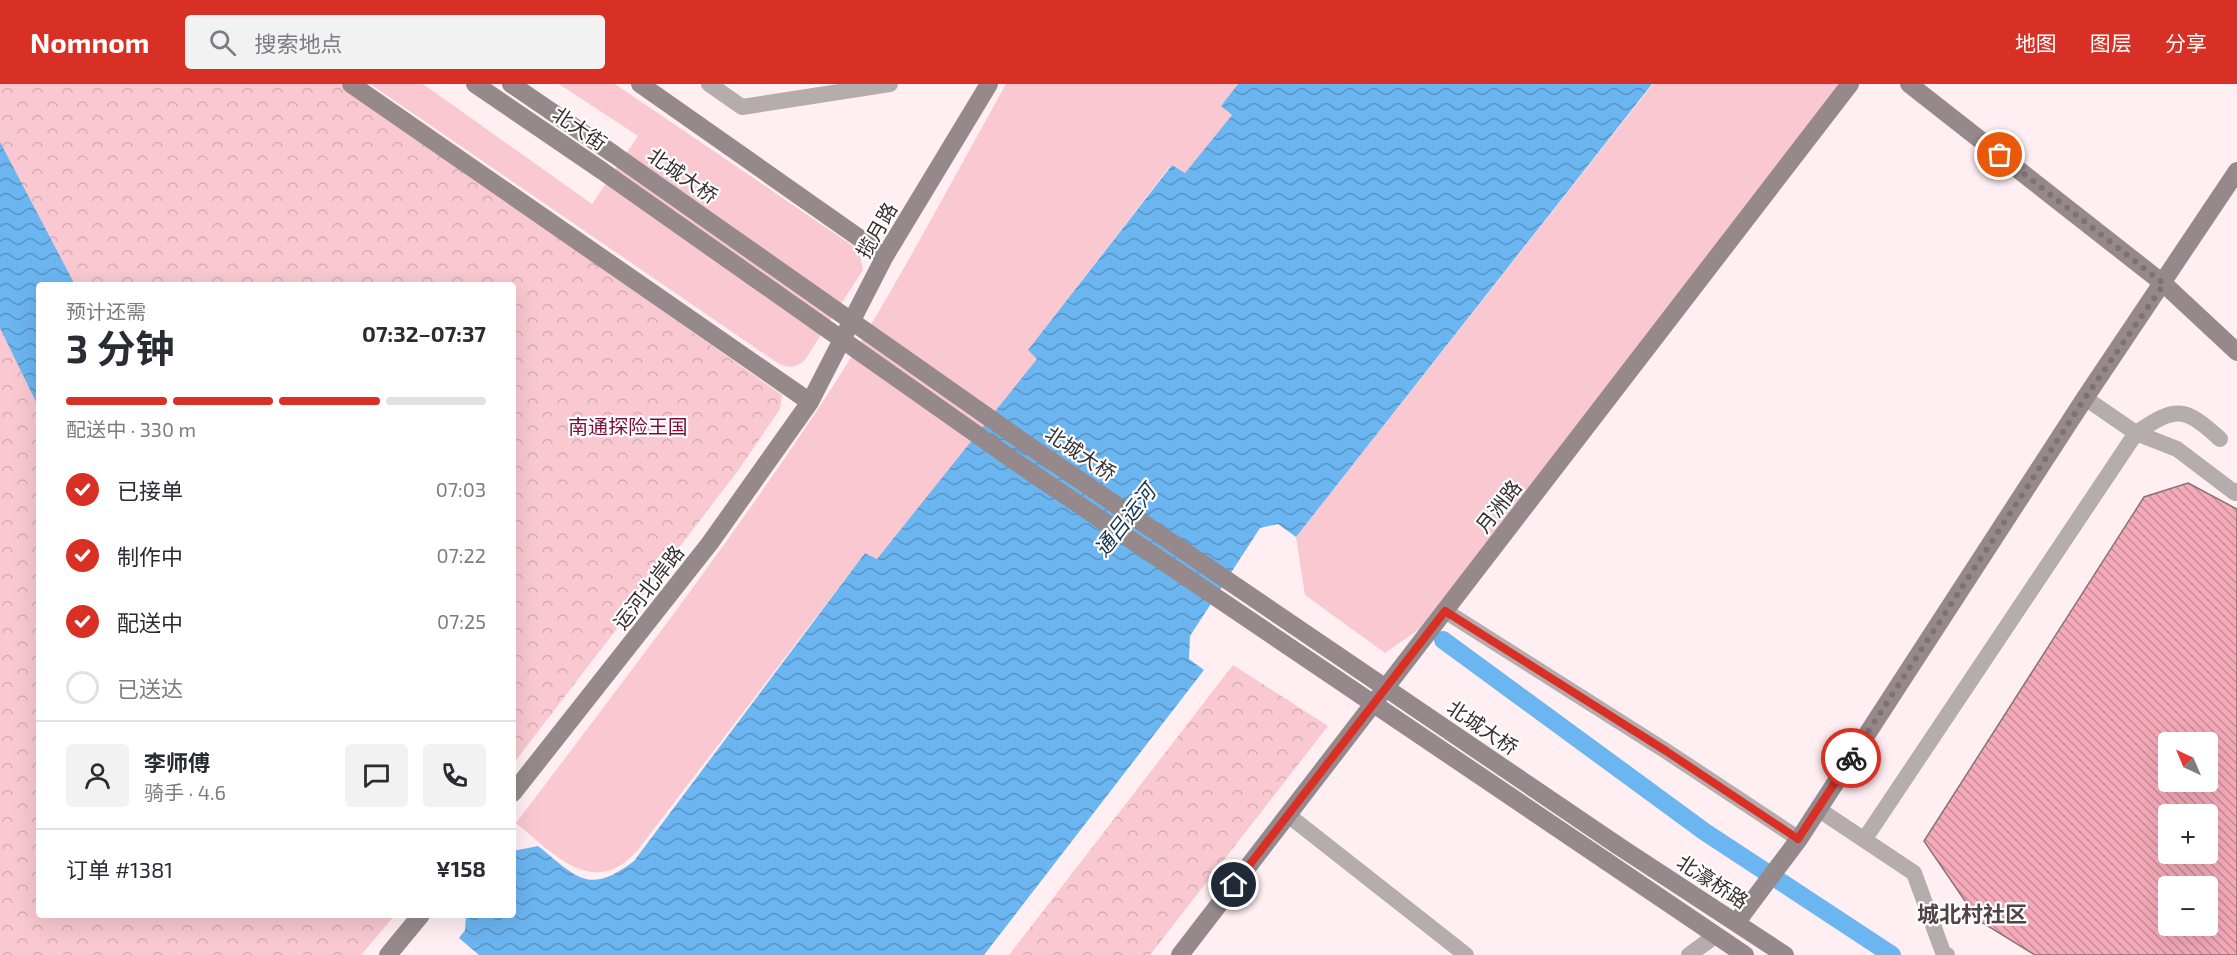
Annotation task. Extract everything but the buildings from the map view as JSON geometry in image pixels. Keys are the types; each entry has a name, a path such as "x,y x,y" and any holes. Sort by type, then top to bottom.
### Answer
{"main road":[{"path":"351,84 810,402"},
{"name":"北大街","path":"475,84 1013,460 1715,936"},
{"name":"北大街","path":"511,84 612,153"},
{"path":"640,84 885,256"},
{"name":"揽月路","path":"810,402 885,256 989,84"},
{"name":"月洲路","path":"1180,955 1850,84"},
{"path":"1909,84 2164,284 2237,352"},
{"name":"北城大桥","path":"612,153 1025,442 1617,845"},
{"path":"1736,923 1818,809 2085,398 2164,284 2237,171"},
{"name":"运河北岸路","path":"516,789 710,543 810,402"},
{"name":"北濠桥路","path":"1617,845 1785,955"},
{"path":"388,955 419,918"},
{"path":"1715,936 1745,955"}],"street":[{"path":"709,84 742,107 890,84"},
{"path":"2085,398 2136,433 2177,449 2235,493 2237,490"},
{"path":"1864,840 2136,433 2157,419 2177,412 2198,418 2220,439"},
{"path":"1445,611 1666,751 1798,839"},
{"path":"1818,809 1914,873 1944,954 1947,955"},
{"path":"1288,815 1466,955"},
{"path":"1689,955 1715,936"}],"green space":[{"name":"南通探险王国","path":"0,84 340,84 782,395 780,409 737,472 516,760 516,282 36,282 36,918 392,918 361,955 0,955"},
{"path":"370,84 423,84 592,204 638,136 559,84 615,84 859,250 863,270 804,361 792,367 779,364"},
{"path":"1006,84 1238,84 1221,106 1232,115 1185,173 1171,165 1028,350 1038,359 877,559 865,553 637,851 621,865 605,872 589,872 574,867 544,847 516,823 708,567 818,409 892,289"},
{"path":"1653,84 1850,84 1445,611 1385,653 1305,595 1296,537"},
{"path":"1233,665 1328,726 1150,955 1009,955"}],"water":[{"name":"通吕运河","path":"1238,84 1652,84 1296,537 1278,524 1260,528 1190,636 1189,659 1204,670 984,955 479,955 459,938 465,930 466,918 516,918 516,850 538,846 573,874 594,880 618,872 634,861 865,553 877,559 1037,359 1028,350 1172,165 1185,173 1232,115 1221,106"},
{"path":"0,142 73,282 36,282 36,402 0,328"}],"waterway":[{"path":"1443,640 1705,832 1892,955"}],"way so far":[{"path":"1851,758 2085,398 2164,284 2000,155"}],"district":[{"name":"城北村社区","path":"1972,913"}],"route":[{"path":"1234,885 1445,611 1666,751 1798,839 1851,758"}]}
